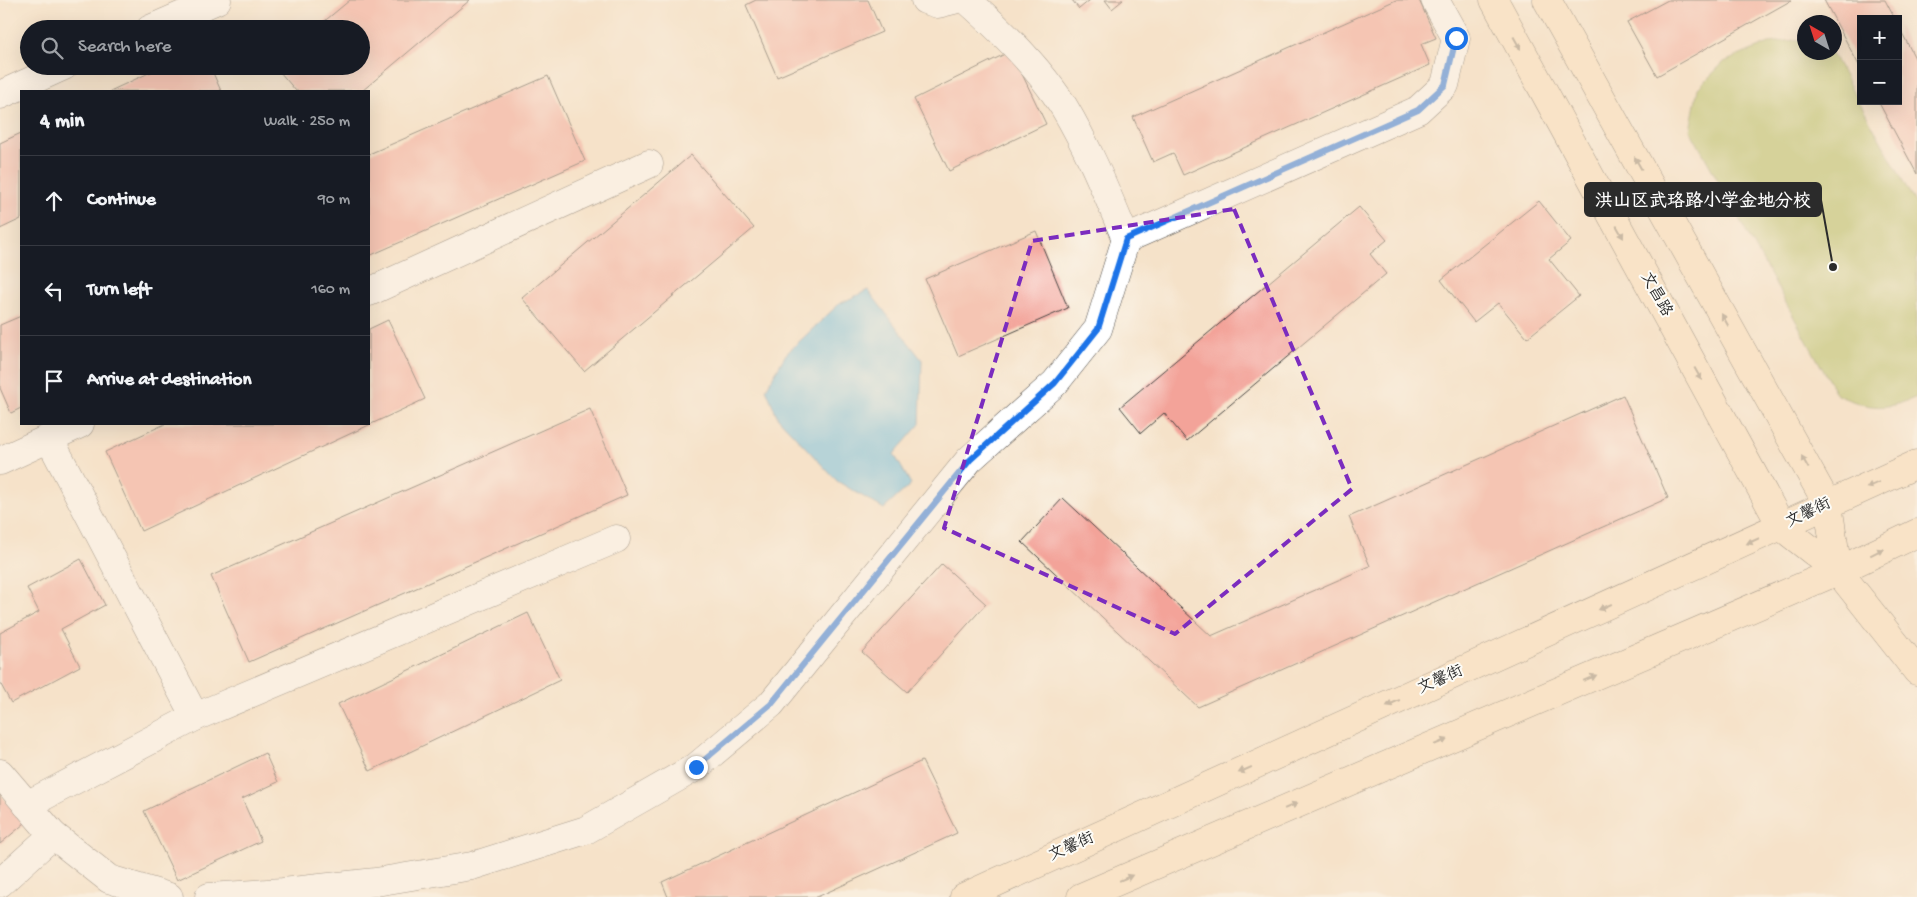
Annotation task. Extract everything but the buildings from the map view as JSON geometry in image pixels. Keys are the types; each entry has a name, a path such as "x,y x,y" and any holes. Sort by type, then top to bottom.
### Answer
{"main road":[{"name":"文昌路","path":"1494,0 1782,527 1838,571 1917,671"},
{"name":"文昌路","path":"1547,0 1828,505 1838,571"},
{"name":"文馨街","path":"964,897 1782,527 1917,464"},
{"path":"1081,897 1838,571 1917,533"}],"street":[{"path":"171,20 217,0"},
{"path":"925,0 938,4 954,0"},
{"path":"209,897 284,892 376,882 472,866 586,830 696,767 771,704 970,460 1055,383 1098,329 1126,239 1085,144 1063,106 1032,65 992,22 967,0"},
{"path":"1126,239 1418,110 1445,85 1456,38 1435,0"},
{"path":"0,94 43,75"},
{"path":"370,292 649,164"},
{"path":"1,456 78,425"},
{"path":"49,438 195,717"},
{"path":"27,805 195,717 616,539"},
{"path":"0,773 53,836 109,878 169,897"},
{"path":"0,883 53,836"}],"highlighted area":[{"path":"1234,209 1352,489 1175,634 944,528 1032,241"}],"green space":[{"path":"1797,40 1797,60 1836,60 1857,98 1857,105 1861,105 1917,206 1917,397 1905,402 1895,405 1877,406 1859,403 1837,395 1690,130 1698,88 1724,62 1769,43"}],"water":[{"path":"868,290 922,360 920,424 894,454 911,484 884,509 837,481 778,418 766,389 786,354 839,304"}],"place":[{"name":"洪山区武珞路小学金地分校","path":"1833,267"}],"route":[{"path":"696,767 771,704 970,460 1055,383 1098,329 1126,239 1418,110 1445,85 1456,38"}]}
